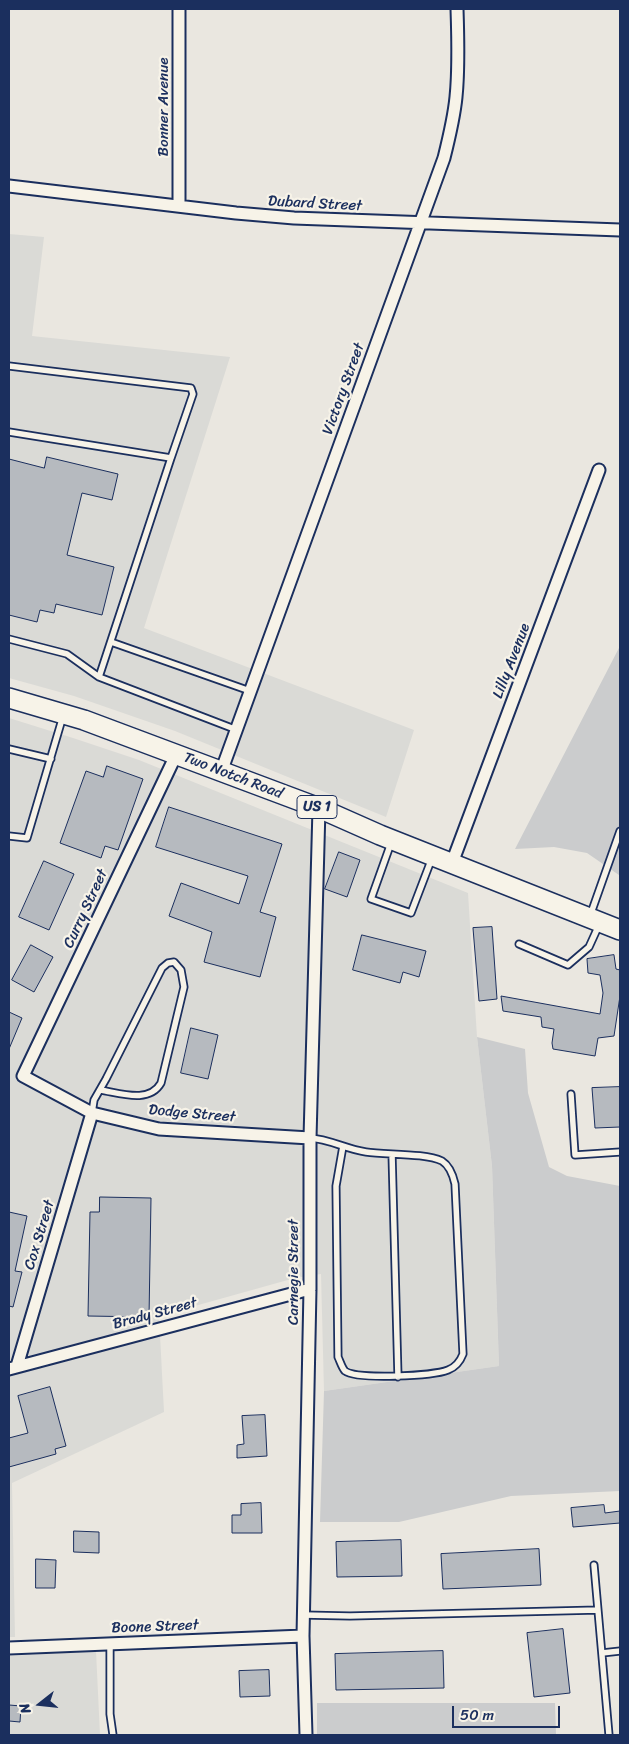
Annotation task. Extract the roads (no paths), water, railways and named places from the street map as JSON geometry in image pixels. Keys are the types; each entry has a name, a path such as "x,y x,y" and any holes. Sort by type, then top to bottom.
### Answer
{"main road":[{"name":"Two Notch Road","path":"9,698 64,714 318,808 392,840 620,930"}],"street":[{"name":"Bonner Avenue","path":"179,9 179,205"},
{"name":"Victory Street","path":"221,772 444,158 452,127 456,97 458,65 457,9"},
{"name":"Dubard Street","path":"9,186 236,213 294,218 620,230"},
{"name":"Lilly Avenue","path":"452,863 599,470"},
{"name":"Curry Street","path":"23,1076 176,755"},
{"name":"Carnegie Street","path":"306,1735 302,1636 310,1289 310,1138 318,808"},
{"name":"Dodge Street","path":"23,1076 92,1113 160,1129 310,1138"},
{"name":"Cox Street","path":"13,1367 92,1113"},
{"name":"Brady Street","path":"13,1367 310,1289"},
{"name":"Boone Street","path":"9,1648 302,1636"}],"lane":[{"path":"9,366 192,388 193,394 99,677"},
{"path":"9,432 171,458"},
{"path":"9,639 67,654 99,677 237,730"},
{"path":"111,642 250,691"},
{"path":"9,836 27,838 64,714"},
{"path":"9,749 50,760"},
{"path":"519,944 568,965 589,947 620,831"},
{"path":"392,840 371,899 411,913 433,856"},
{"path":"92,1113 94,1100 162,968 168,963 174,962 181,970 184,987 164,1074 158,1089 150,1094 140,1096 100,1090"},
{"path":"571,1094 575,1154 620,1152"},
{"path":"310,1138 322,1139 365,1152 432,1158 444,1162 452,1171 455,1184 464,1354 460,1363 447,1371 398,1376 354,1375 345,1370 338,1357 336,1186 343,1146"},
{"path":"392,1154 398,1376"},
{"path":"594,1565 609,1735"},
{"path":"303,1615 350,1616 598,1610"},
{"path":"110,1644 110,1714 113,1735"},
{"path":"602,1653 620,1651"}]}
